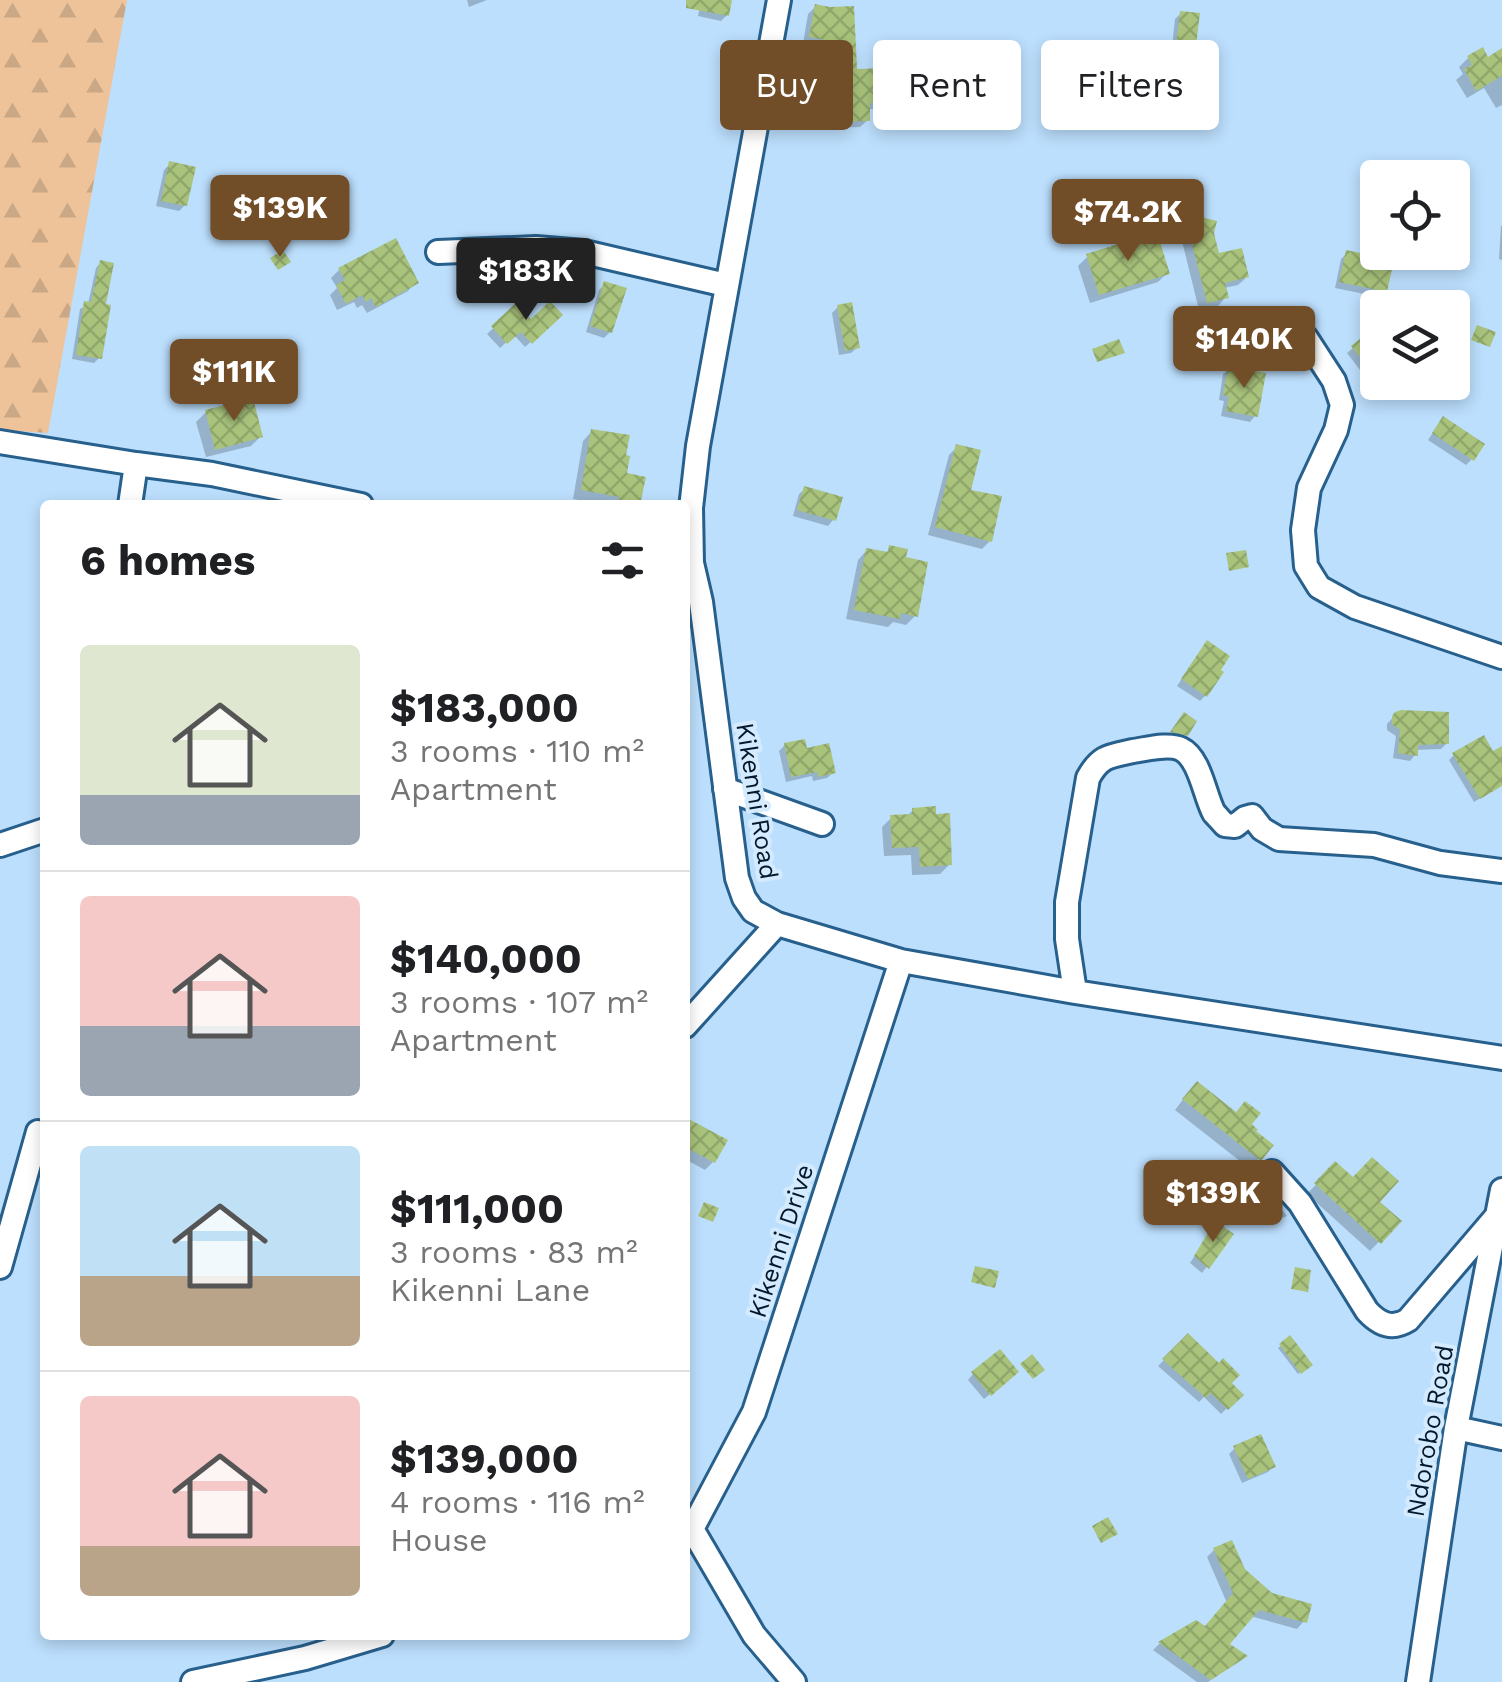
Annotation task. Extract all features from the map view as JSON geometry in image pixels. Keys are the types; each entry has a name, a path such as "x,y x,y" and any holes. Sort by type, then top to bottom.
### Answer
{"street":[{"name":"Kikenni Road","path":"690,526 698,446 779,0"},
{"path":"438,252 536,248 584,252 726,285"},
{"path":"1306,338 1334,381 1342,405 1336,430 1309,488 1302,530 1306,566 1319,586 1355,607 1502,657"},
{"path":"0,442 212,474 337,500"},
{"path":"131,500 136,464"},
{"name":"Kikenni Road","path":"690,568 701,602 738,878 753,911 776,924 901,961 1502,1058"},
{"path":"1075,992 1067,939 1067,902 1088,778 1096,764 1109,756 1150,748 1180,748 1186,752 1215,814 1225,825 1235,826 1252,816 1270,836 1279,839 1374,845 1440,863 1502,871"},
{"path":"725,788 822,824"},
{"path":"0,845 40,832"},
{"path":"690,1020 776,924"},
{"name":"Kikenni Drive","path":"690,1526 754,1412 901,961"},
{"path":"0,1267 38,1132"},
{"path":"1272,1172 1300,1203 1367,1311 1390,1326 1408,1320 1498,1214"},
{"name":"Ndorobo Road","path":"1418,1682 1456,1428 1502,1190"},
{"path":"1456,1428 1502,1438"},
{"path":"690,1533 754,1635 794,1682"},
{"path":"193,1682 305,1658 365,1640"}],"green space":[{"path":"0,0 127,0 48,433 0,430"}],"building":[{"path":"686,0 732,0 729,16 686,8"},
{"path":"815,4 854,6 857,69 873,68 870,121 853,121 853,40 809,37"},
{"path":"1180,11 1200,13 1197,40 1177,40"},
{"path":"1483,47 1488,57 1502,48 1502,76 1476,91 1464,69 1472,65 1467,56"},
{"path":"169,161 196,167 187,206 161,201"},
{"path":"1193,215 1217,221 1214,233 1219,253 1242,248 1249,277 1225,283 1229,298 1207,303 1189,232"},
{"path":"1157,232 1170,274 1099,295 1086,254"},
{"path":"396,238 419,283 376,307 371,298 366,302 362,295 346,304 336,285 345,280 338,268"},
{"path":"283,250 291,262 278,270 270,258"},
{"path":"1346,250 1360,253 1360,270 1392,270 1387,290 1339,282"},
{"path":"100,260 114,263 102,359 76,355 84,301 91,302"},
{"path":"604,281 627,288 612,333 590,326"},
{"path":"550,301 563,315 532,344 521,332 507,344 491,326 516,303 531,319"},
{"path":"852,302 860,348 845,351 837,305"},
{"path":"1477,325 1496,332 1490,347 1471,340"},
{"path":"1119,339 1125,353 1097,362 1092,349"},
{"path":"1360,339 1360,357 1351,346"},
{"path":"1228,366 1266,373 1258,417 1226,411 1229,396 1223,395"},
{"path":"253,398 263,437 215,450 205,410"},
{"path":"1443,416 1485,444 1474,461 1432,433"},
{"path":"591,429 630,435 627,473 646,477 641,500 619,500 581,490"},
{"path":"956,444 981,450 971,490 1002,496 992,542 935,527"},
{"path":"804,486 843,497 836,521 797,510"},
{"path":"889,545 908,549 906,557 928,562 918,617 901,613 900,619 854,610 866,548 888,552"},
{"path":"1246,550 1249,567 1229,571 1226,553"},
{"path":"1207,640 1230,656 1207,697 1181,679"},
{"path":"1401,710 1449,712 1449,744 1418,745 1418,756 1398,753 1400,730 1392,724 1392,716"},
{"path":"1184,712 1197,721 1188,736 1170,732"},
{"path":"1484,735 1493,751 1502,746 1502,786 1480,799 1452,753"},
{"path":"805,739 807,748 829,743 836,773 791,777 784,743"},
{"path":"936,806 936,814 950,813 952,865 920,867 919,847 892,848 890,815 912,814 912,808"},
{"path":"1197,1081 1236,1112 1245,1101 1261,1113 1252,1124 1274,1145 1261,1161 1182,1099"},
{"path":"690,1120 728,1140 715,1163 690,1150"},
{"path":"1372,1157 1399,1181 1380,1202 1402,1221 1381,1244 1314,1183 1335,1161 1353,1177"},
{"path":"704,1202 719,1208 713,1222 698,1216"},
{"path":"1215,1221 1234,1234 1209,1269 1194,1256"},
{"path":"975,1266 999,1271 995,1288 971,1282"},
{"path":"1295,1267 1311,1270 1308,1292 1291,1289"},
{"path":"1188,1333 1219,1363 1223,1358 1240,1375 1232,1383 1244,1395 1228,1410 1211,1393 1206,1398 1162,1359"},
{"path":"1290,1335 1313,1365 1301,1374 1279,1344"},
{"path":"1000,1349 1019,1372 991,1396 971,1372"},
{"path":"1032,1354 1045,1370 1033,1379 1020,1364"},
{"path":"1261,1434 1276,1467 1248,1479 1233,1446"},
{"path":"1108,1517 1118,1534 1101,1543 1092,1526"},
{"path":"1232,1540 1245,1569 1272,1593 1312,1604 1307,1623 1259,1610 1230,1644 1248,1656 1211,1680 1158,1642 1196,1620 1205,1626 1233,1593 1213,1548"}]}
